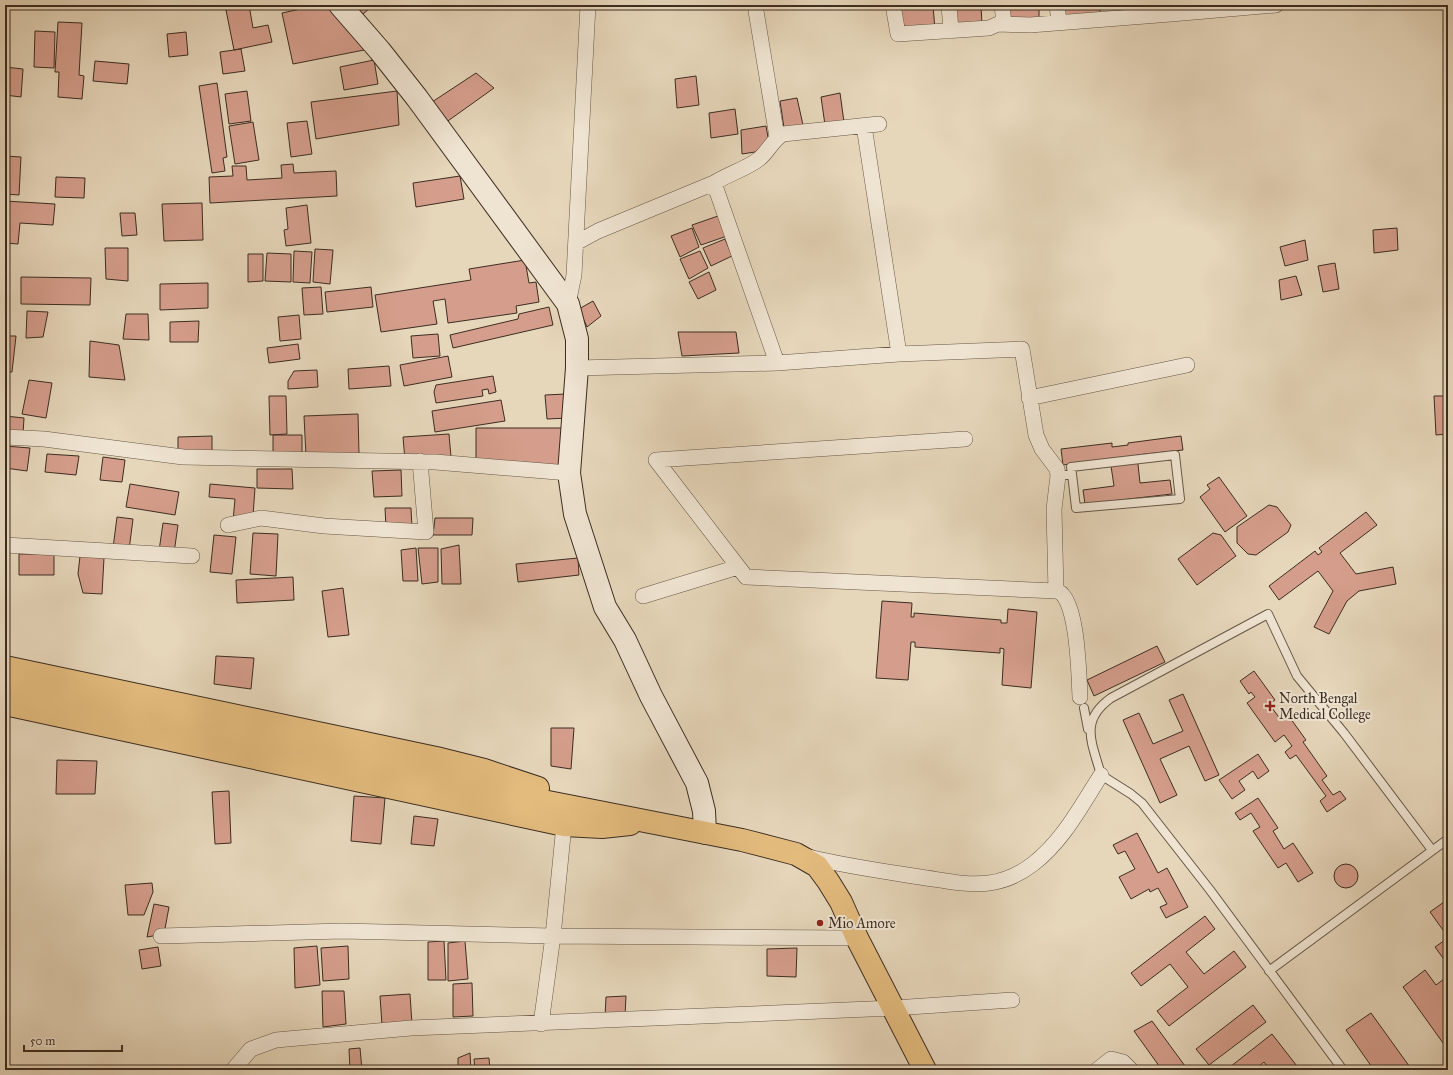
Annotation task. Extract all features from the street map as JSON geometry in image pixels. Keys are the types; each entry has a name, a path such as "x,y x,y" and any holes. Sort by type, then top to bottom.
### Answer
{"main road":[{"path":"5,667 436,758 544,790 561,803"},
{"path":"5,688 502,793 561,803 705,833 796,854 817,866 841,902 856,938 894,1008 925,1070"},
{"path":"5,704 564,825 602,827 649,822"}],"street":[{"path":"340,5 380,51 416,98 568,304 577,338 577,368 569,473 575,514 601,596 696,783 704,811 705,833"},
{"path":"568,304 574,275 588,5"},
{"path":"576,243 598,231 714,183 728,174 757,161 768,153 777,137 755,5"},
{"path":"893,5 898,34 989,28 998,24 1059,22 1170,10 1276,5"},
{"path":"949,5 951,31"},
{"path":"1002,5 1004,24"},
{"path":"1056,5 1059,22"},
{"path":"777,137 794,132 872,125 899,354"},
{"path":"714,183 778,364"},
{"path":"577,368 778,364 899,354 1022,349 1036,435 1042,449 1057,469 1065,475 1054,509 1056,591"},
{"path":"1029,398 1187,365"},
{"path":"5,437 44,439 183,457 420,461 569,473"},
{"path":"965,439 656,460 746,577 1056,591 1063,595 1067,602 1073,624 1078,656 1082,703"},
{"path":"228,525 261,518 324,526 426,532 420,461"},
{"path":"5,545 192,556"},
{"path":"643,596 738,567"},
{"path":"796,854 838,864 954,882 987,883 1002,881 1017,875 1033,864 1058,840 1101,775"},
{"path":"541,1024 553,936 564,825"},
{"path":"161,936 342,931 553,936 856,938"},
{"path":"234,1070 252,1049 276,1040 411,1028 541,1024 894,1008 1012,1000"},
{"path":"1097,1070 1111,1059 1123,1062 1131,1070"}],"lane":[{"path":"1174,455 1180,500 1076,508 1065,475 1071,467 1174,455"},
{"path":"1090,735 1091,722 1096,710 1111,698 1268,614 1297,676 1353,745 1432,850"},
{"path":"1082,703 1101,775 1131,794 1142,803 1210,890 1343,1070"},
{"path":"1269,971 1448,839"}],"building":[{"path":"249,5 253,28 268,25 272,42 234,50 226,10"},
{"path":"304,5 331,5 347,20 364,50 293,64 282,13 305,8"},
{"path":"348,5 374,5 358,18"},
{"path":"894,5 933,5 935,30 899,32"},
{"path":"951,5 981,5 982,25 953,27"},
{"path":"1006,5 1039,5 1039,22 1007,21"},
{"path":"1059,5 1100,5 1100,17 1061,19"},
{"path":"5,20 7,20 7,52 5,52"},
{"path":"58,22 82,23 79,75 84,76 82,99 58,97 59,72 55,72"},
{"path":"35,31 55,32 54,68 34,67"},
{"path":"186,32 188,55 169,57 167,34"},
{"path":"241,49 245,71 223,74 220,52"},
{"path":"374,60 378,84 344,90 340,67"},
{"path":"95,61 129,64 127,84 93,81"},
{"path":"5,67 23,69 21,97 5,95"},
{"path":"476,73 494,88 445,123 429,104"},
{"path":"696,76 699,105 677,108 675,79"},
{"path":"217,83 227,157 223,158 225,171 212,173 199,86"},
{"path":"247,91 251,121 229,124 225,94"},
{"path":"397,91 399,125 316,139 311,102"},
{"path":"840,93 844,122 825,125 821,97"},
{"path":"797,98 803,125 784,128 780,101"},
{"path":"735,109 738,134 711,138 709,113"},
{"path":"307,121 312,154 291,157 287,123"},
{"path":"253,122 259,160 235,164 229,126"},
{"path":"766,126 769,143 755,152 742,154 741,130"},
{"path":"5,156 21,157 19,195 5,194"},
{"path":"293,164 294,173 336,171 337,196 210,203 209,177 233,176 232,166 246,166 247,180 282,178 281,165"},
{"path":"460,176 464,199 416,207 413,183"},
{"path":"56,177 85,178 84,198 55,197"},
{"path":"5,201 55,204 53,225 20,223 18,244 5,243"},
{"path":"202,203 203,240 164,241 162,204"},
{"path":"307,205 311,243 286,246 284,230 288,229 286,208"},
{"path":"120,213 135,213 137,235 122,236"},
{"path":"718,216 727,236 701,245 692,225"},
{"path":"692,228 699,247 680,257 671,236"},
{"path":"1397,228 1398,250 1374,253 1373,230"},
{"path":"725,239 732,256 711,266 703,248"},
{"path":"1305,240 1308,260 1285,266 1280,247"},
{"path":"105,248 128,248 128,281 106,279"},
{"path":"315,249 333,250 330,284 313,282"},
{"path":"294,251 312,252 310,283 293,282"},
{"path":"700,251 708,268 689,279 680,259"},
{"path":"267,253 291,254 291,282 265,281"},
{"path":"248,254 263,254 263,281 248,282"},
{"path":"525,260 529,283 536,282 539,302 516,306 517,313 448,323 445,299 433,301 437,324 381,332 375,295 471,280 469,269"},
{"path":"1335,263 1339,289 1323,292 1318,266"},
{"path":"709,272 716,290 698,299 689,282"},
{"path":"1296,276 1302,295 1281,300 1279,280"},
{"path":"21,277 91,278 90,305 21,304"},
{"path":"208,283 208,308 160,310 160,284"},
{"path":"321,287 323,314 304,315 302,288"},
{"path":"371,287 373,307 327,312 325,292"},
{"path":"593,301 601,316 587,327 579,309"},
{"path":"549,307 553,325 453,348 450,335 518,319 519,314"},
{"path":"27,311 48,312 43,337 26,338"},
{"path":"126,314 148,314 149,340 123,339"},
{"path":"299,315 301,339 280,341 278,317"},
{"path":"199,321 198,342 170,342 170,322"},
{"path":"678,332 736,332 739,353 682,356"},
{"path":"438,334 440,356 413,358 411,336"},
{"path":"5,336 16,336 12,372 5,372"},
{"path":"90,341 119,345 125,380 89,377"},
{"path":"298,344 300,359 269,363 267,348"},
{"path":"448,356 452,377 404,386 400,365"},
{"path":"389,366 391,386 349,389 348,369"},
{"path":"317,370 318,387 288,389 288,381 294,371"},
{"path":"493,376 496,392 489,394 488,389 482,390 483,396 436,403 434,392 436,385"},
{"path":"29,380 52,383 46,418 22,414"},
{"path":"566,394 568,418 547,419 545,395"},
{"path":"269,396 286,396 287,434 270,435"},
{"path":"1434,396 1448,396 1448,434 1436,435"},
{"path":"501,400 505,421 435,432 432,411"},
{"path":"358,414 359,454 306,456 304,416"},
{"path":"5,416 24,418 23,434 5,432"},
{"path":"476,428 562,428 562,465 476,464"},
{"path":"449,434 451,457 405,460 403,437"},
{"path":"273,435 302,435 302,456 273,456"},
{"path":"212,436 212,455 178,456 178,437"},
{"path":"1181,436 1183,450 1137,455 1140,483 1170,480 1172,494 1085,504 1083,490 1114,486 1111,466 1091,469 1091,461 1063,465 1061,449 1112,443 1112,447 1128,445 1128,443"},
{"path":"5,446 30,448 27,471 5,468"},
{"path":"47,454 79,456 76,475 45,472"},
{"path":"103,457 125,460 122,482 100,480"},
{"path":"257,469 292,469 293,489 257,488"},
{"path":"401,470 402,496 374,497 372,471"},
{"path":"1219,477 1247,516 1225,532 1200,497 1210,489 1207,485"},
{"path":"130,484 179,492 175,515 126,507"},
{"path":"210,484 255,488 253,516 233,521 235,499 209,497"},
{"path":"1269,505 1277,507 1291,525 1288,532 1256,555 1248,554 1237,543 1237,527"},
{"path":"385,508 411,508 412,528 386,528"},
{"path":"1366,512 1377,525 1340,553 1356,574 1393,567 1396,584 1359,591 1347,601 1329,634 1314,627 1333,591 1318,571 1279,600 1269,586 1315,551 1318,555 1322,552 1319,548"},
{"path":"117,517 133,519 129,550 113,548"},
{"path":"435,518 473,518 472,535 433,535"},
{"path":"163,523 178,525 174,553 159,551"},
{"path":"253,533 278,534 276,576 250,574"},
{"path":"1213,533 1221,535 1236,556 1197,585 1178,559"},
{"path":"214,535 236,537 232,574 210,572"},
{"path":"459,545 461,584 442,584 441,549"},
{"path":"416,548 418,581 403,581 401,550"},
{"path":"418,548 438,548 438,582 422,584"},
{"path":"19,554 54,554 54,575 19,575"},
{"path":"80,556 104,558 102,594 83,593 78,574"},
{"path":"578,558 579,575 518,582 516,564"},
{"path":"293,577 294,600 237,603 236,580"},
{"path":"343,588 349,635 328,637 322,591"},
{"path":"882,601 912,603 911,617 914,617 914,613 1001,620 1001,623 1007,623 1008,609 1037,612 1031,688 1002,685 1004,649 1000,648 1000,653 915,647 915,642 911,642 908,680 876,678"},
{"path":"1157,646 1165,662 1094,696 1087,680"},
{"path":"216,656 254,658 251,689 214,684"},
{"path":"1254,671 1275,700 1269,704 1281,720 1288,715 1306,740 1303,742 1327,776 1322,780 1333,795 1340,791 1346,799 1327,812 1320,801 1326,796 1296,755 1290,759 1285,752 1292,746 1284,735 1275,742 1247,703 1255,697 1251,692 1249,694 1240,681"},
{"path":"1183,694 1219,775 1205,781 1189,746 1160,759 1177,795 1160,803 1123,720 1139,713 1153,744 1183,731 1169,700"},
{"path":"551,728 574,728 571,769 551,766"},
{"path":"1258,754 1269,771 1258,779 1253,771 1239,781 1245,790 1232,799 1219,780"},
{"path":"57,760 97,761 95,794 56,794"},
{"path":"229,791 231,843 215,844 212,792"},
{"path":"354,796 385,798 381,844 351,841"},
{"path":"1258,798 1278,828 1273,831 1284,849 1293,843 1313,873 1298,882 1286,863 1278,868 1253,831 1260,827 1251,813 1240,820 1235,813"},
{"path":"414,816 438,819 434,846 411,844"},
{"path":"1137,833 1158,873 1167,868 1188,907 1166,918 1160,907 1167,904 1158,888 1150,892 1149,889 1131,899 1119,877 1135,869 1125,851 1118,854 1113,845"},
{"path":"1346,864 1354,868 1358,876 1354,884 1346,888 1338,884 1334,876 1338,868"},
{"path":"152,883 153,892 144,915 128,915 125,885"},
{"path":"1448,899 1448,937 1430,912"},
{"path":"154,904 169,907 164,934 147,937"},
{"path":"1205,916 1215,929 1186,952 1204,974 1234,951 1246,967 1169,1026 1157,1011 1188,987 1170,964 1141,986 1131,973"},
{"path":"1448,938 1448,965 1435,947"},
{"path":"444,941 446,980 428,980 428,942"},
{"path":"465,941 468,979 448,981 448,943"},
{"path":"317,946 320,985 295,988 294,948"},
{"path":"348,946 349,979 323,981 321,948"},
{"path":"158,947 161,966 142,969 139,950"},
{"path":"797,948 796,977 767,976 767,949"},
{"path":"1425,970 1436,985 1448,976 1448,984 1443,988 1448,995 1448,1050 1403,987"},
{"path":"472,983 473,1016 453,1017 453,984"},
{"path":"322,991 344,991 346,1024 323,1027"},
{"path":"410,994 412,1024 382,1025 380,996"},
{"path":"626,996 625,1016 605,1017 606,997"},
{"path":"1253,1005 1266,1022 1209,1065 1196,1049"},
{"path":"1371,1013 1412,1070 1374,1070 1346,1030"},
{"path":"1152,1021 1185,1066 1180,1070 1162,1070 1134,1031"},
{"path":"1272,1034 1300,1070 1270,1070 1264,1062 1254,1070 1226,1070"},
{"path":"360,1048 362,1070 350,1070 349,1049"},
{"path":"470,1053 471,1070 458,1070 458,1058"},
{"path":"489,1058 490,1070 475,1070 474,1059"}],"place":[{"name":"North Bengal Medical College","path":"1270,706"},
{"name":"Mio Amore","path":"820,923"}]}
